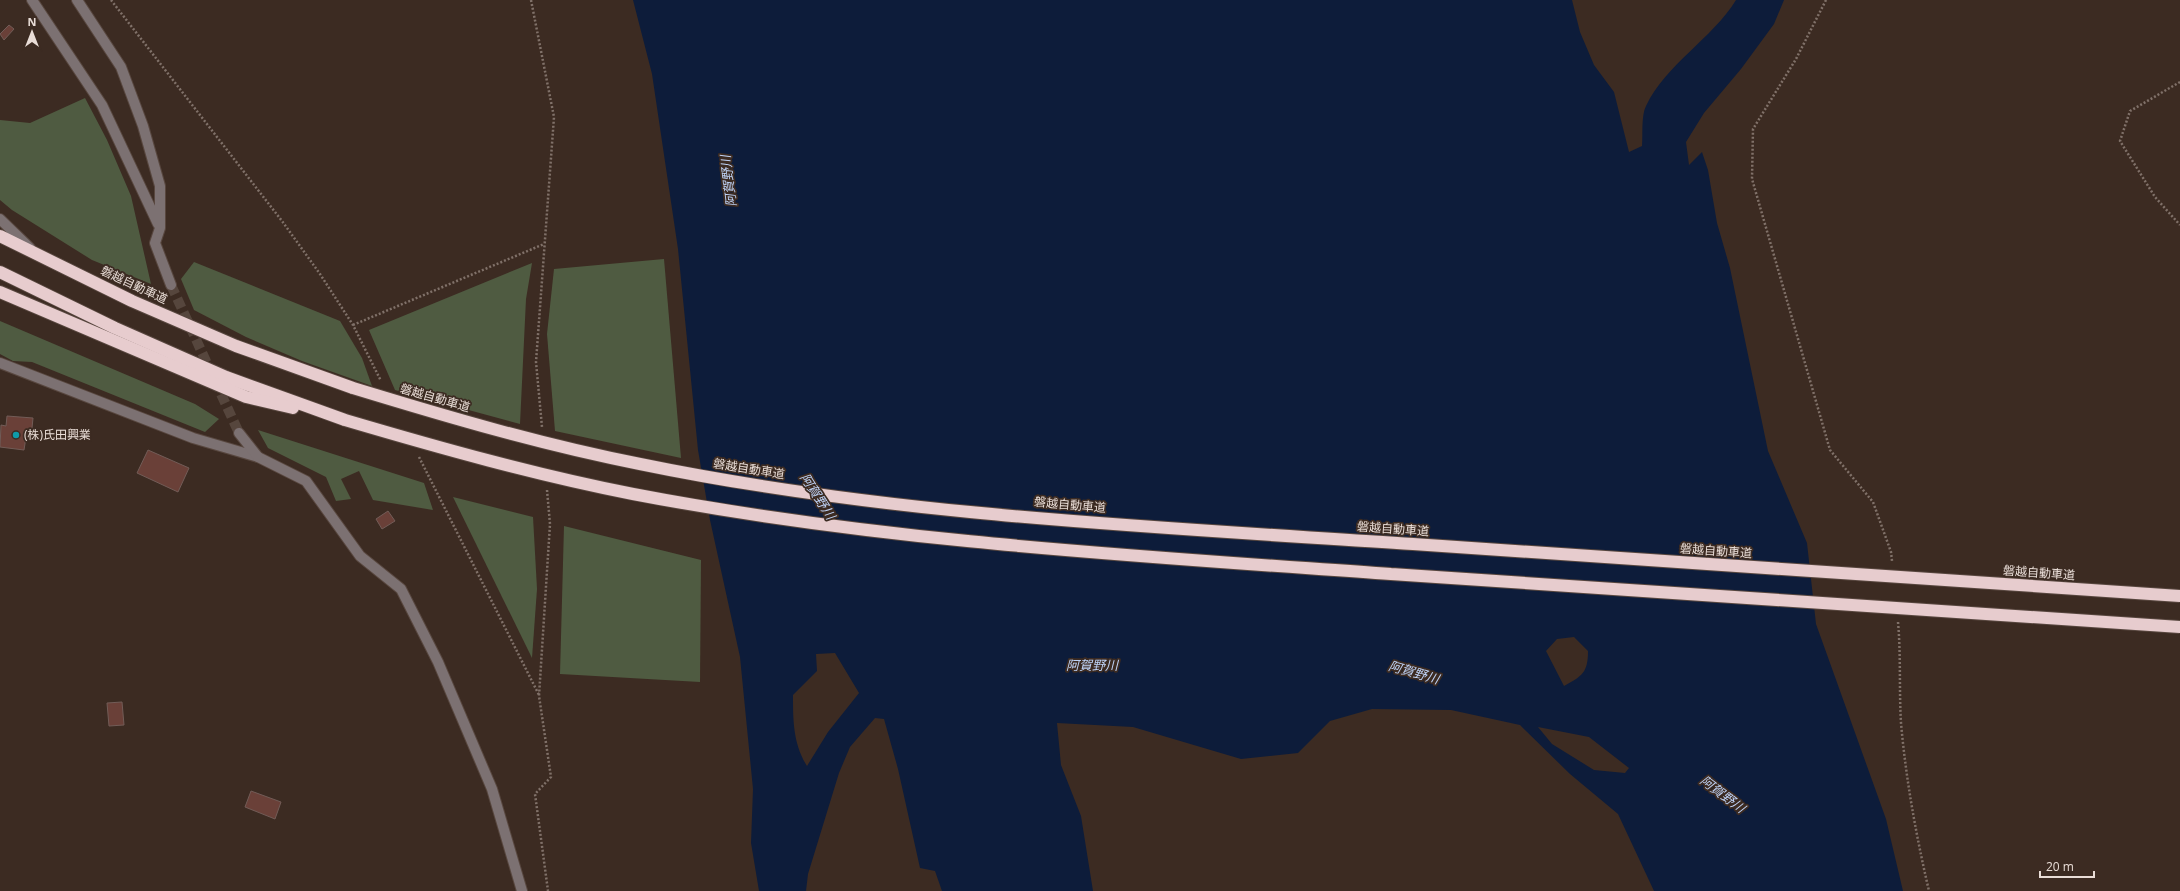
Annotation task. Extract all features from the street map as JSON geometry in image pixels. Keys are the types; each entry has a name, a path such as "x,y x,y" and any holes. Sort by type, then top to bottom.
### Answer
{"highway":[{"name":"磐越自動車道","path":"0,236 132,301 236,346 353,388 540,442 641,465 747,484 887,502 1153,526 2180,596"},
{"path":"0,272 94,318 226,377 345,420"},
{"path":"0,292 246,397 345,420 481,459 630,494 746,514 879,533 1151,557 2180,627"}],"street":[{"path":"32,0 102,105 160,228"},
{"path":"77,0 121,67 142,126 160,186 160,228 155,243 170,286"},
{"path":"0,219 35,253"},
{"path":"0,363 193,438 258,457 306,481 360,556 401,589 438,662 492,789 522,891"},
{"path":"239,433 258,457"}],"path":[{"path":"111,0 282,221 353,325 382,382"},
{"path":"1826,0 1796,59 1753,129 1752,179 1830,450 1873,502 1891,552 1893,567"},
{"path":"2180,82 2130,111 2120,141 2155,197 2180,225"},
{"path":"353,325 545,243"},
{"path":"418,453 539,696"},
{"path":"1898,619 1901,656 1901,722 1914,827 1929,891"}],"green space":[{"path":"85,98 107,140 131,196 151,284 92,260 12,210 0,200 0,120 30,123"},
{"path":"664,259 681,458 555,431 547,334 554,269"},
{"path":"194,262 340,321 362,358 372,386 302,361 246,337 194,310 181,279"},
{"path":"532,263 526,299 520,424 395,390 369,330"},
{"path":"0,321 195,404 219,419 205,432 32,362 13,361 0,354"},
{"path":"258,430 424,483 433,510 373,500 359,471 341,479 351,499 336,501 326,477 268,448"},
{"path":"453,497 533,517 537,589 532,658"},
{"path":"564,526 701,560 700,682 560,674"}],"water":[{"name":"阿賀野川","path":"633,0 1572,0 1580,32 1594,65 1614,92 1629,152 1642,146 1644,110 1655,91 1677,64 1715,27 1736,0 1784,0 1774,24 1741,69 1704,113 1686,142 1689,165 1702,152 1708,170 1717,223 1730,268 1768,451 1807,543 1816,624 1886,819 1903,891 1654,891 1618,814 1570,774 1520,725 1451,710 1372,709 1330,721 1298,753 1241,759 1133,727 1057,723 1061,765 1081,816 1093,891 942,891 935,871 920,868 898,769 884,719 875,718 850,747 839,773 808,874 806,891 759,891 751,843 753,789 740,657 710,520 698,450 678,249 652,74","holes":["1574,637 1588,651 1587,664 1580,676 1564,686 1546,651 1557,639","835,653 859,693 828,732 807,766 802,758 796,740 793,695 817,671 816,654","1538,727 1589,737 1629,768 1625,773 1594,770 1552,744"]}],"building":[{"path":"9,25 14,29 4,40 0,34"},
{"name":"(株)氏田興業","path":"7,416 33,418 31,438 26,437 24,450 0,447 1,425 6,426"},
{"path":"148,450 189,468 178,492 137,473"},
{"path":"388,511 395,521 382,529 376,519"},
{"path":"122,702 124,725 109,726 107,703"},
{"path":"251,791 281,802 275,819 245,807"}],"tunnel":[{"path":"171,285 239,433"}],"place":[{"name":"(株)氏田興業","path":"16,435"}]}
